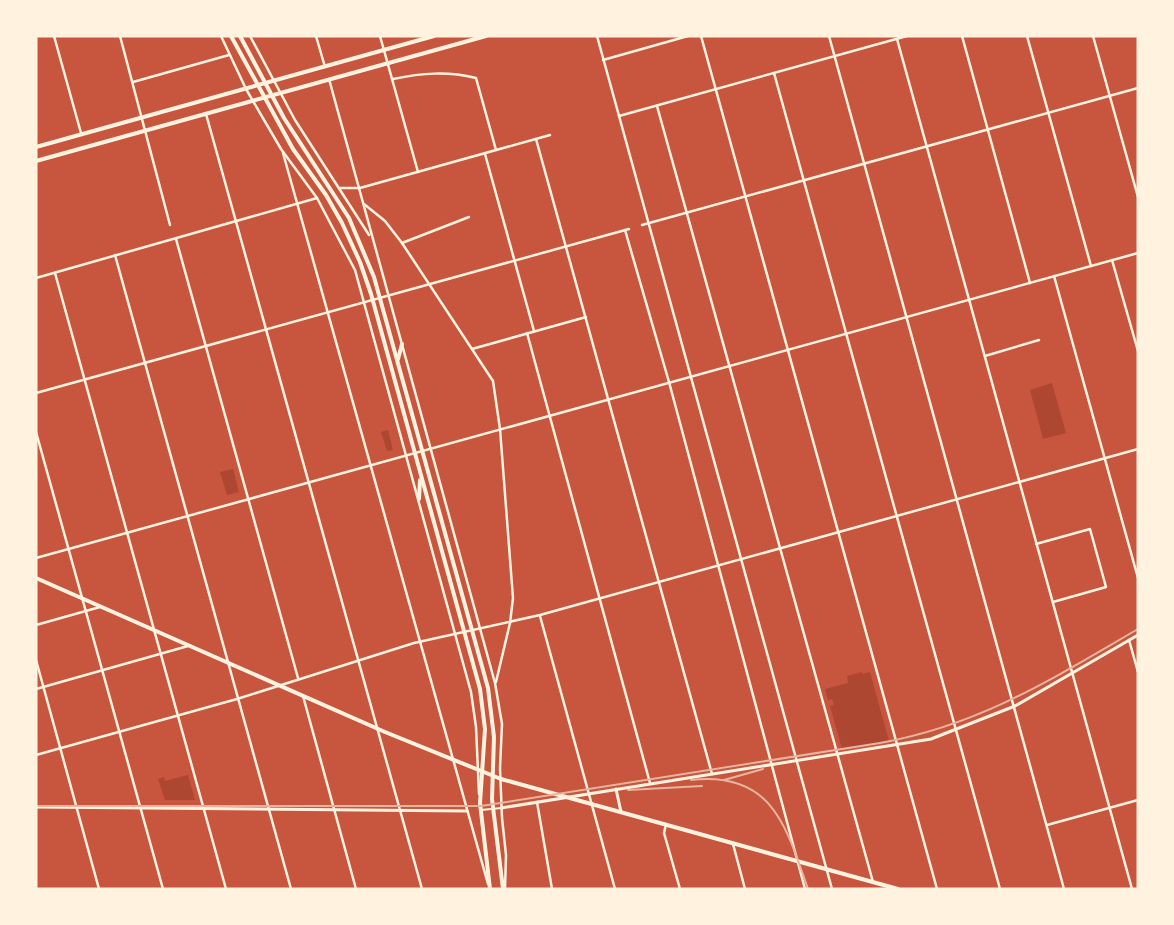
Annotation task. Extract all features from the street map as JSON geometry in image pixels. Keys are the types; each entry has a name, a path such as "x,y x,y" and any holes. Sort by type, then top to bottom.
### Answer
{"main road":[{"path":"231,36 276,120 342,223 360,262 372,300 464,632 483,708 486,728 480,810 490,889"},
{"path":"240,36 284,118 349,218 366,255 380,298 472,630 491,706 494,737 493,809 504,889"},
{"path":"36,147 434,36"},
{"path":"36,161 486,36"},
{"path":"398,361 402,344"},
{"path":"419,499 421,476"},
{"path":"36,578 378,729 501,780 733,842 898,889"}],"street":[{"path":"54,36 81,133"},
{"path":"120,36 170,225"},
{"path":"221,36 246,89 282,150 317,198 355,270 456,634 474,711 480,804"},
{"path":"316,36 325,67"},
{"path":"380,36 418,172"},
{"path":"597,36 832,889"},
{"path":"604,60 688,36"},
{"path":"701,36 937,889"},
{"path":"829,36 1064,889"},
{"path":"619,116 907,36"},
{"path":"962,36 1030,282"},
{"path":"1027,36 1091,266"},
{"path":"1093,36 1138,197"},
{"path":"252,37 281,94 318,158 340,188 371,238"},
{"path":"897,39 1132,889"},
{"path":"133,82 229,55"},
{"path":"393,79 431,72 460,74 476,78 496,150"},
{"path":"774,73 958,730 1000,889"},
{"path":"329,79 360,188 371,238 495,683 502,724 501,808 506,855 504,889"},
{"path":"642,225 1138,88"},
{"path":"657,106 872,882"},
{"path":"206,114 422,889"},
{"path":"340,188 360,188 550,134"},
{"path":"536,139 712,774"},
{"path":"282,150 466,811 490,889"},
{"path":"485,154 534,331"},
{"path":"36,278 298,205 317,198"},
{"path":"363,203 385,221 402,243 493,381 500,429 513,588 510,623 495,683"},
{"path":"402,243 469,218"},
{"path":"36,393 630,229"},
{"path":"625,230 669,382 805,889"},
{"path":"176,239 298,678"},
{"path":"36,558 1138,253"},
{"path":"115,255 290,889"},
{"path":"1112,260 1138,351"},
{"path":"55,273 226,889"},
{"path":"1054,276 1138,578"},
{"path":"472,349 586,317"},
{"path":"527,333 548,416 650,783"},
{"path":"985,356 1039,340"},
{"path":"36,432 163,889"},
{"path":"36,755 237,699 358,659 419,642 540,615 1138,449"},
{"path":"1036,544 1090,529 1106,588 1053,602"},
{"path":"36,625 100,607"},
{"path":"540,615 616,889"},
{"path":"480,810 898,745 958,730 1015,706 1138,634"},
{"path":"1129,640 1138,672"},
{"path":"36,688 190,646"},
{"path":"36,660 99,889"},
{"path":"303,696 356,889"},
{"path":"616,789 621,812"},
{"path":"1047,825 1138,800"},
{"path":"537,802 552,889"},
{"path":"36,807 466,811"},
{"path":"666,824 664,833 680,889"},
{"path":"733,842 745,889"}],"shaded area":[{"path":"1052,383 1066,433 1043,439 1030,390"},
{"path":"388,430 393,450 387,451 381,432"},
{"path":"233,469 239,492 227,495 220,472"},
{"path":"862,672 862,674 870,672 889,741 842,749 830,706 834,705 832,699 828,700 825,689 848,683 847,676"},
{"path":"188,775 195,800 165,800 158,779 164,777 165,781"}],"railway":[{"path":"36,806 481,806 880,743 950,725 983,712 1045,682 1138,629"},
{"path":"724,780 763,769"},
{"path":"691,780 718,780 740,784 758,794 772,807 783,824 792,844 808,889"},
{"path":"628,790 702,786"}]}
